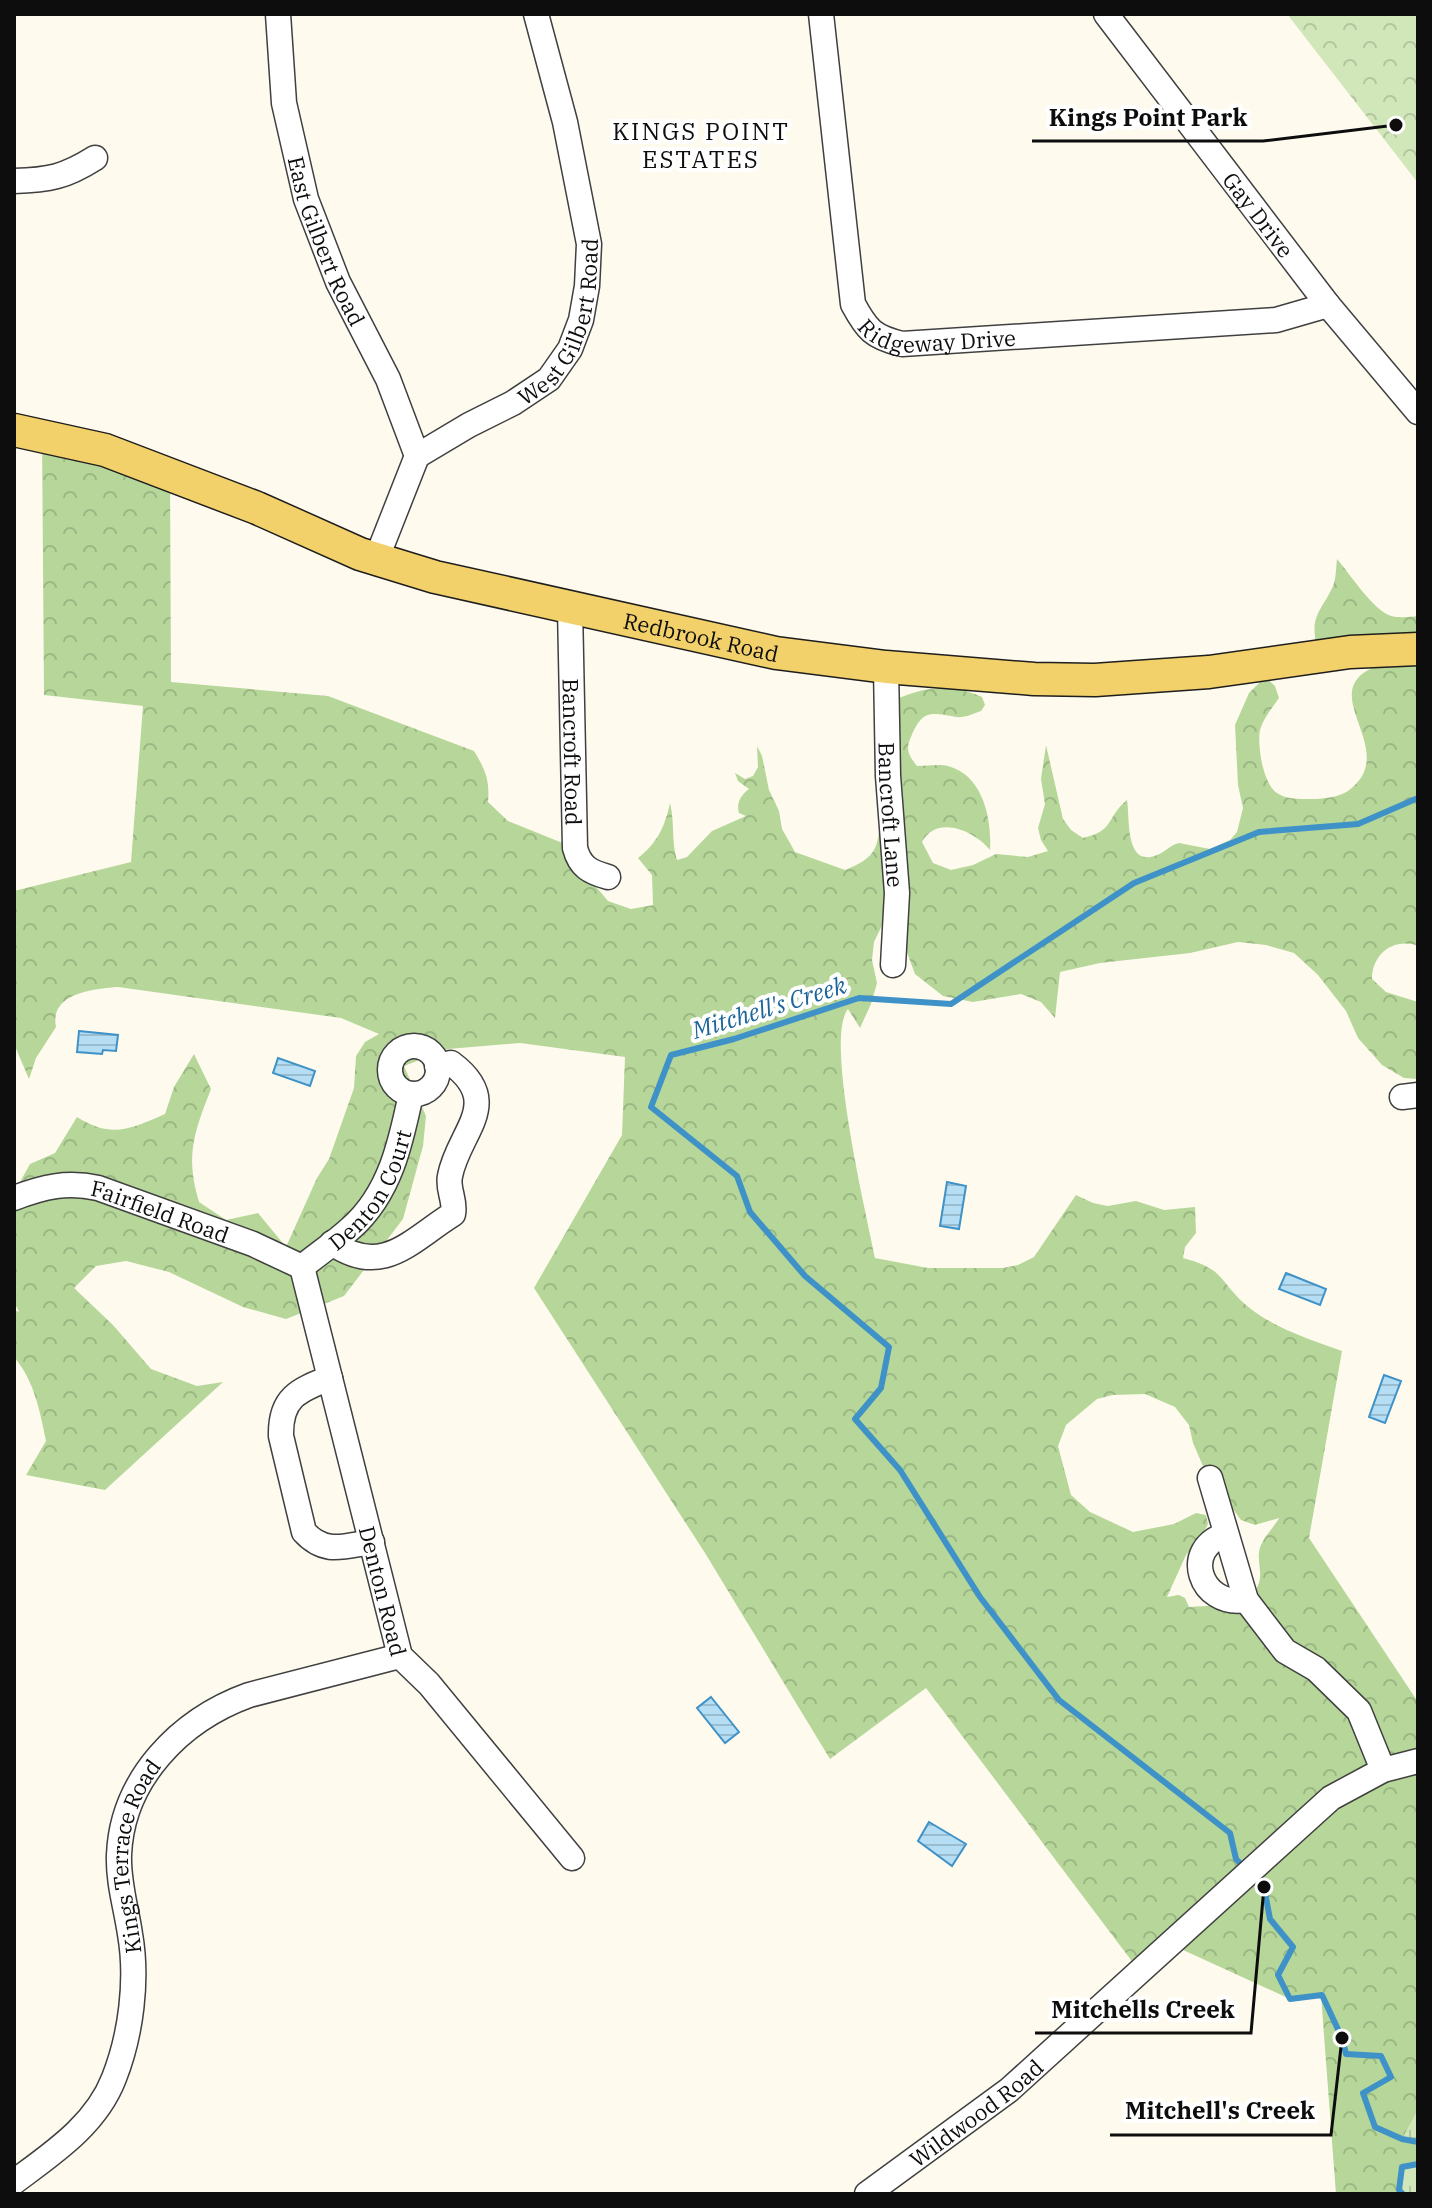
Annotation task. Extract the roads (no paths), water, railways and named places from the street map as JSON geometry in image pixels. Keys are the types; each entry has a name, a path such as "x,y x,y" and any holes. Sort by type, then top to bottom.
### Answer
{"main road":[{"name":"Redbrook Road","path":"14,430 105,450 257,508 376,560 435,577 776,653 886,667 1034,679 1095,680 1209,672 1350,652 1418,649"}],"street":[{"name":"East Gilbert Road","path":"278,14 284,103 306,199 338,282 388,379 417,456"},
{"name":"West Gilbert Road","path":"417,456 513,403 549,379 570,349 581,320 587,286 589,244 565,122 536,14"},
{"name":"Ridgeway Drive","path":"821,14 853,304 866,328 884,339 902,344 1276,320 1328,305"},
{"name":"Gay Drive","path":"1106,14 1328,305 1418,412"},
{"path":"14,181 53,179 95,158"},
{"path":"376,560 417,456"},
{"name":"Bancroft Road","path":"570,608 575,848 582,866 592,873 608,877"},
{"name":"Bancroft Lane","path":"886,667 888,776 897,893 893,965"},
{"name":"Denton Court","path":"416,1046 431,1053 437,1066 431,1086 418,1093 411,1094 396,1087 391,1080 390,1063 407,1047 416,1046"},
{"path":"332,1243 346,1253 377,1257 394,1254 453,1214 455,1203 449,1178 478,1110 474,1089 465,1073 451,1063 437,1066"},
{"name":"Denton Court","path":"302,1267 354,1226 380,1193 394,1164 411,1094"},
{"name":"Fairfield Road","path":"14,1198 42,1187 79,1184 98,1188 253,1244 302,1267"},
{"name":"Denton Road","path":"302,1267 400,1656 429,1684 572,1858"},
{"path":"330,1378 300,1389 285,1407 280,1421 304,1532 314,1542 328,1548 372,1542"},
{"path":"1210,1478 1246,1600 1285,1651 1316,1669 1359,1711 1383,1770"},
{"path":"1226,1535 1209,1542 1203,1550 1204,1580 1218,1598 1235,1602 1246,1600"},
{"name":"Kings Terrace Road","path":"14,2182 66,2143 86,2123 114,2080 124,2048 132,1998 133,1964 131,1935 120,1881 121,1832 130,1803 153,1762 176,1736 225,1704 400,1656"},
{"name":"Wildwood Road","path":"867,2194 1009,2090 1331,1798 1383,1770 1418,1761"}],"water":[{"path":"79,1031 118,1035 116,1051 103,1050 102,1054 77,1052"},
{"path":"278,1058 315,1071 310,1086 273,1073"},
{"path":"947,1182 966,1186 959,1229 940,1226"},
{"path":"1286,1273 1326,1289 1320,1305 1279,1289"},
{"path":"1384,1375 1401,1381 1385,1423 1369,1417"},
{"path":"711,1697 739,1732 725,1743 697,1708"},
{"path":"929,1822 966,1844 952,1866 918,1841"}],"waterway":[{"name":"Mitchell's Creek","path":"1244,1867 1236,1859 1230,1833 1059,1700 980,1597 900,1470 855,1419 881,1388 889,1347 805,1276 750,1212 737,1176 651,1107 671,1055 734,1039 859,998 951,1004 1134,883 1259,832 1358,824 1418,798"},
{"name":"Mitchell's Creek","path":"1252,1875 1264,1887 1270,1919 1293,1947 1278,1975 1290,1999 1322,1995 1346,2054 1381,2056 1391,2077 1363,2093 1375,2127 1402,2139 1418,2142"},
{"name":"Mitchell's Creek","path":"1403,2194 1399,2190 1402,2167 1418,2164"}],"place":[{"name":"Kings Point Park","path":"1396,125"},
{"name":"Mitchells Creek","path":"1264,1887"},
{"name":"Mitchell's Creek","path":"1342,2038"}],"district":[{"name":"KINGS POINT ESTATES","path":"701,145"}]}
